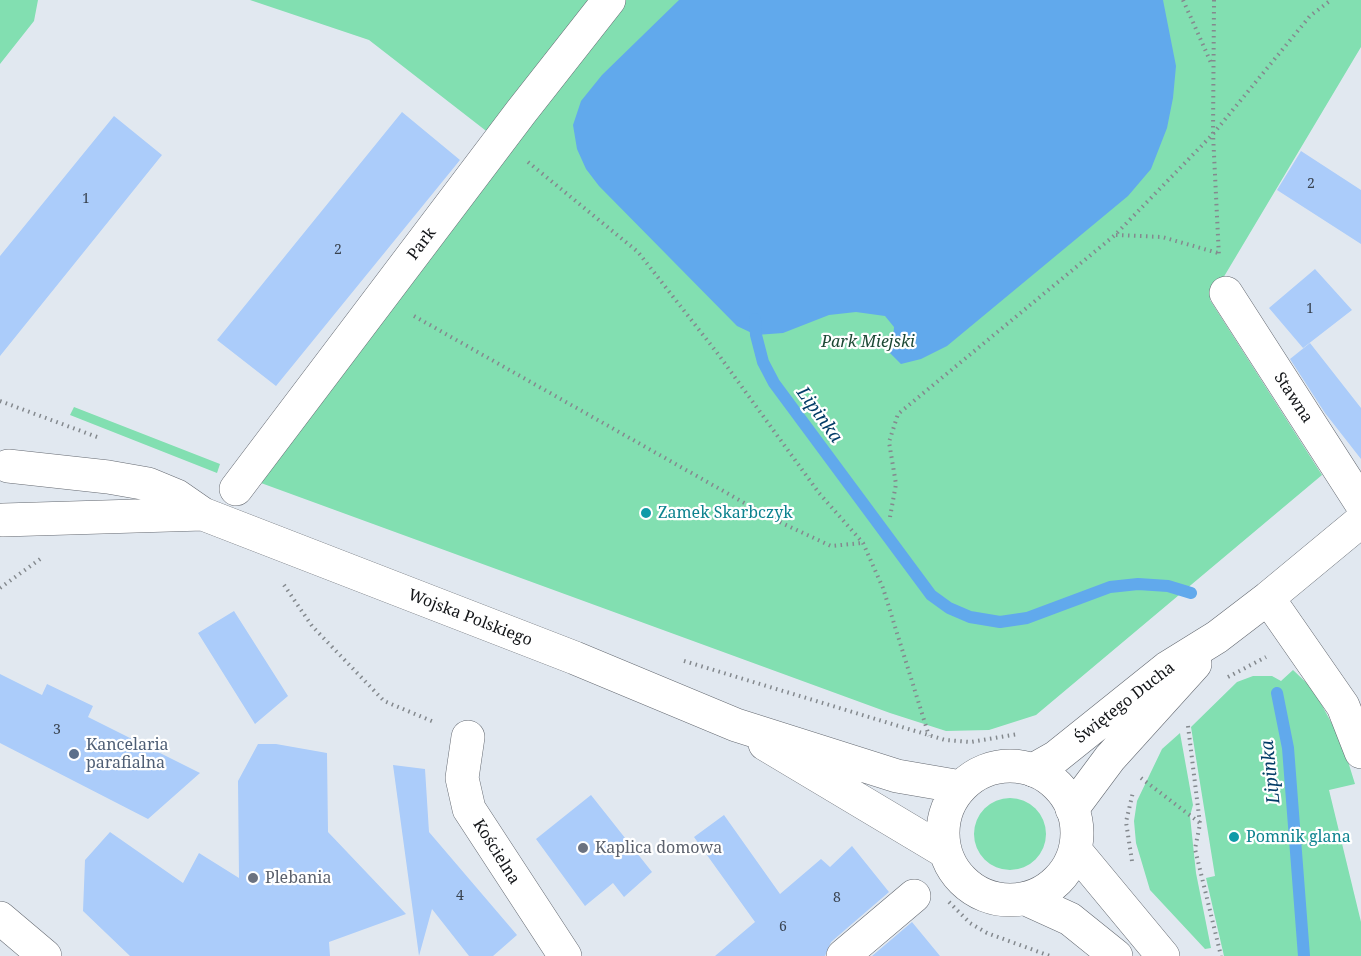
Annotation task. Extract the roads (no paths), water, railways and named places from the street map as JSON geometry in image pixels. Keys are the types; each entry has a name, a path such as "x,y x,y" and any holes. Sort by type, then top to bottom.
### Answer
{"main road":[{"name":"Park","path":"236,489 502,136 609,0"},
{"name":"Stawna","path":"1226,293 1361,503"},
{"name":"Wojska Polskiego","path":"4,459 148,484 177,496 203,514 575,658 736,725 790,740 897,776 961,787"},
{"path":"2,523 10,503 12,484 4,459"},
{"name":"Wojska Polskiego","path":"2,523 203,514"},
{"name":"Świętego Ducha","path":"1033,770 1079,740 1167,668 1217,637 1361,521"},
{"path":"1268,598 1343,706 1361,752"},
{"name":"Świętego Ducha","path":"1072,809 1110,758 1180,683 1217,637"},
{"name":"Wojska Polskiego","path":"736,725 804,769 944,851"},
{"name":"Kościelna","path":"468,737 462,778 469,808 565,956"},
{"path":"1014,766 1033,770 1057,785 1072,809 1077,836 1075,850 1068,867 1057,881 1042,892 1026,899 1005,900 985,896 967,886 953,870 944,851 942,834 944,817 950,800 976,775 994,768 1014,766"},
{"path":"1075,850 1163,956"},
{"path":"843,956 929,896"},
{"path":"1026,899 1070,919 1116,956"},
{"path":"2,928 45,956"}],"water":[{"path":"679,0 1163,0 1176,66 1167,128 1151,169 1128,196 947,346 921,359 901,364 887,350 893,340 894,327 885,316 856,312 829,315 783,333 756,335 737,326 599,186 586,169 577,149 573,125 581,101 602,75"}],"waterway":[{"name":"Lipinka","path":"755,319 756,335 763,362 774,383 931,595 949,608 970,617 1000,622 1027,618 1110,587 1138,584 1168,586 1191,593"},
{"name":"Lipinka","path":"1277,693 1288,748 1304,956"}],"place":[{"name":"Zamek Skarbczyk","path":"646,513"},
{"name":"Kancelaria parafialna","path":"74,754"},
{"name":"Pomnik glana","path":"1234,837"},
{"name":"Kaplica domowa","path":"583,848"},
{"name":"Plebania","path":"253,878"}],"park label":[{"name":"Park Miejski","path":"868,342"}]}
